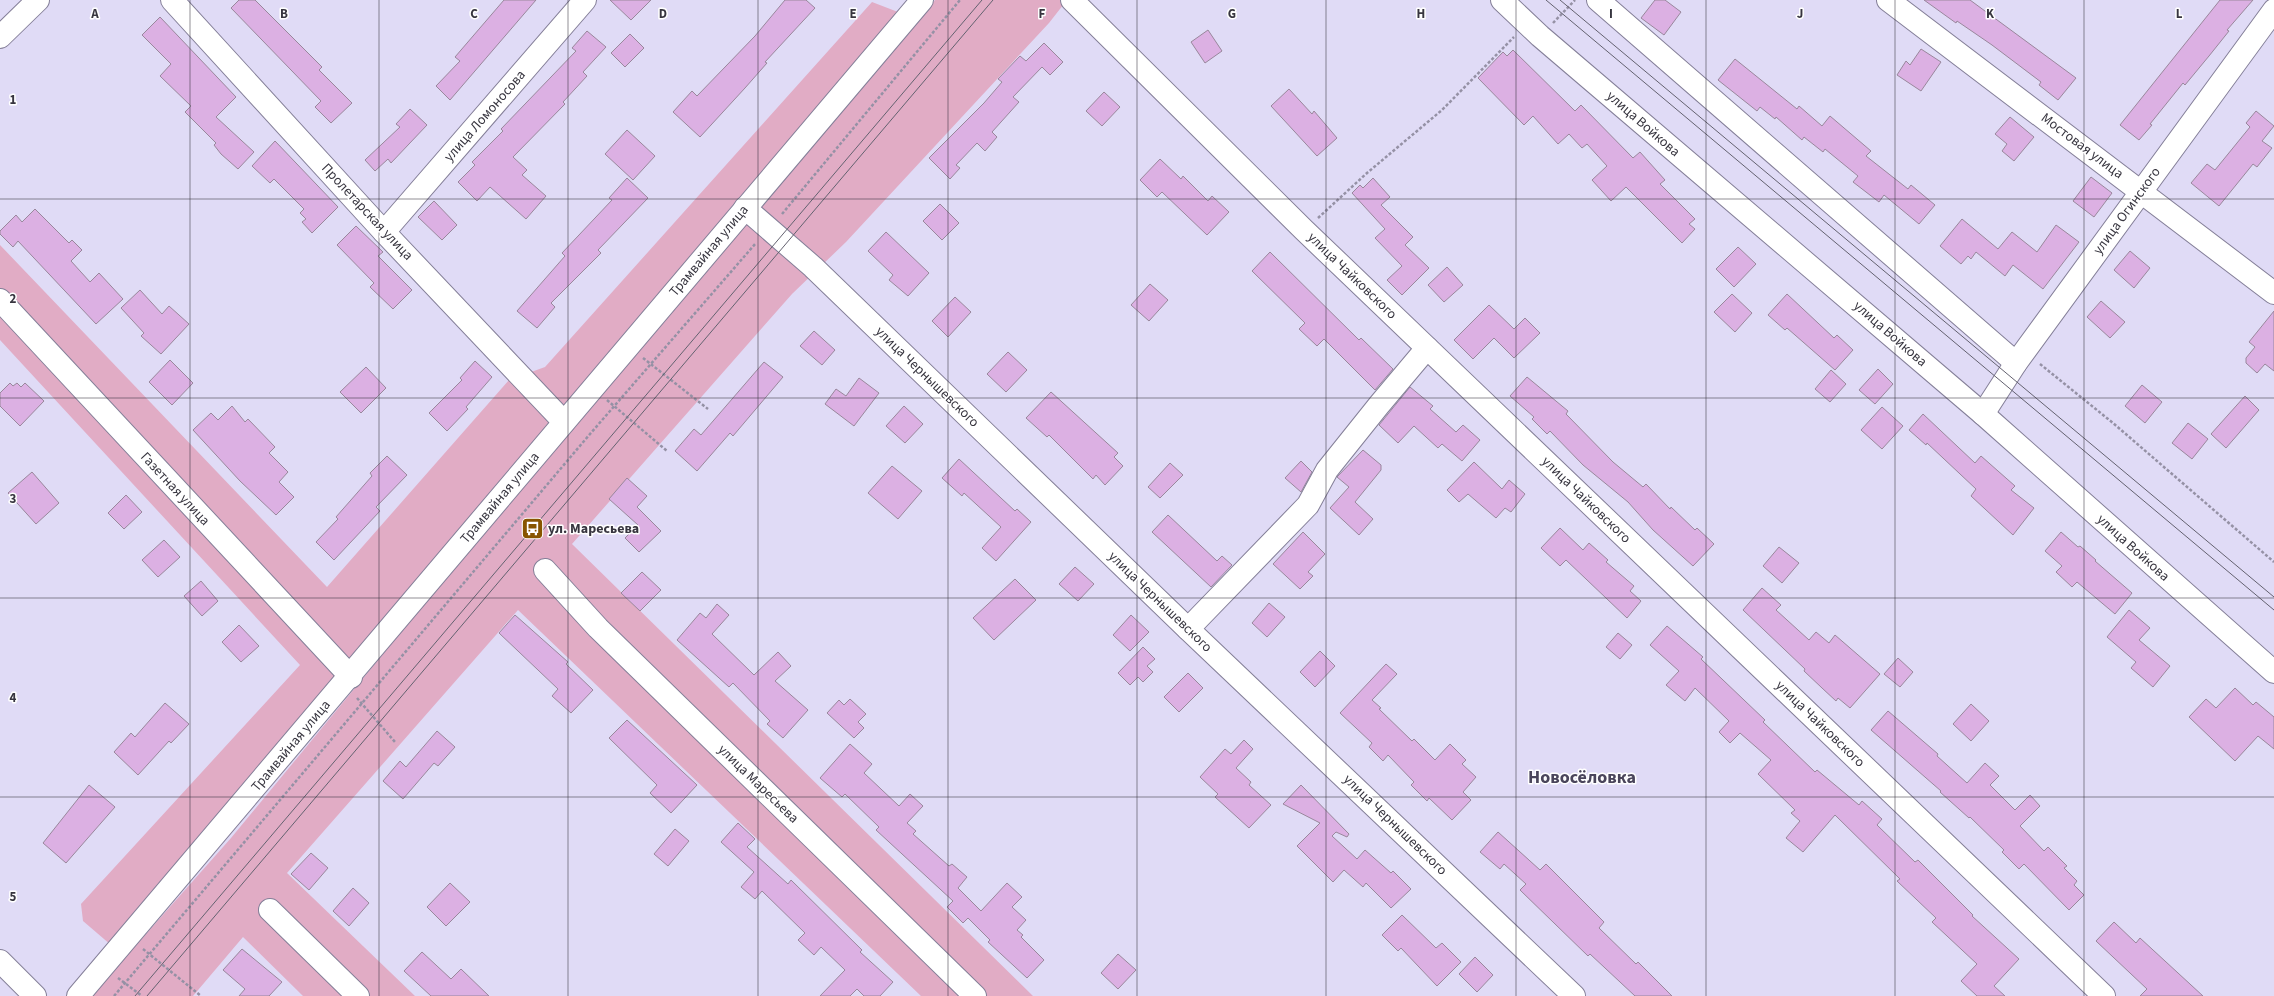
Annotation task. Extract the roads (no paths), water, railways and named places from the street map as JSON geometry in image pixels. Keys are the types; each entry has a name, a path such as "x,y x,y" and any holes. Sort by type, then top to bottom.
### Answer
{"street":[{"path":"0,37 38,0"},
{"name":"Пролетарская улица","path":"172,0 384,232 564,422"},
{"name":"улица Ломоносова","path":"384,232 585,0"},
{"name":"улица Чайковского","path":"1072,0 1304,230 2104,996"},
{"name":"улица Войкова","path":"1502,0 1534,30 1983,414 2274,672"},
{"path":"1598,0 2016,363"},
{"name":"Мостовая улица","path":"1888,0 2141,190 2274,293"},
{"name":"Трамвайная улица","path":"78,996 347,681 917,2"},
{"name":"улица Огинского","path":"1983,414 2016,363 2274,10"},
{"name":"улица Чернышевского","path":"745,208 768,230 819,272 1188,629 1574,996"},
{"name":"Газетная улица","path":"0,300 347,681"},
{"path":"1188,629 1308,505 1327,470 1378,405 1428,348"},
{"name":"улица Маресьева","path":"545,570 598,628 975,996"},
{"path":"270,910 358,996"},
{"path":"0,961 35,996"}],"tram line":[{"path":"135,996 982,0"},
{"path":"147,996 993,0"},
{"path":"1546,0 2274,610"},
{"path":"1560,0 2274,597"}],"place":[{"name":"ул. Маресьева","path":"532,529"}],"district":[{"name":"Новосёловка","path":"1582,777"}]}
